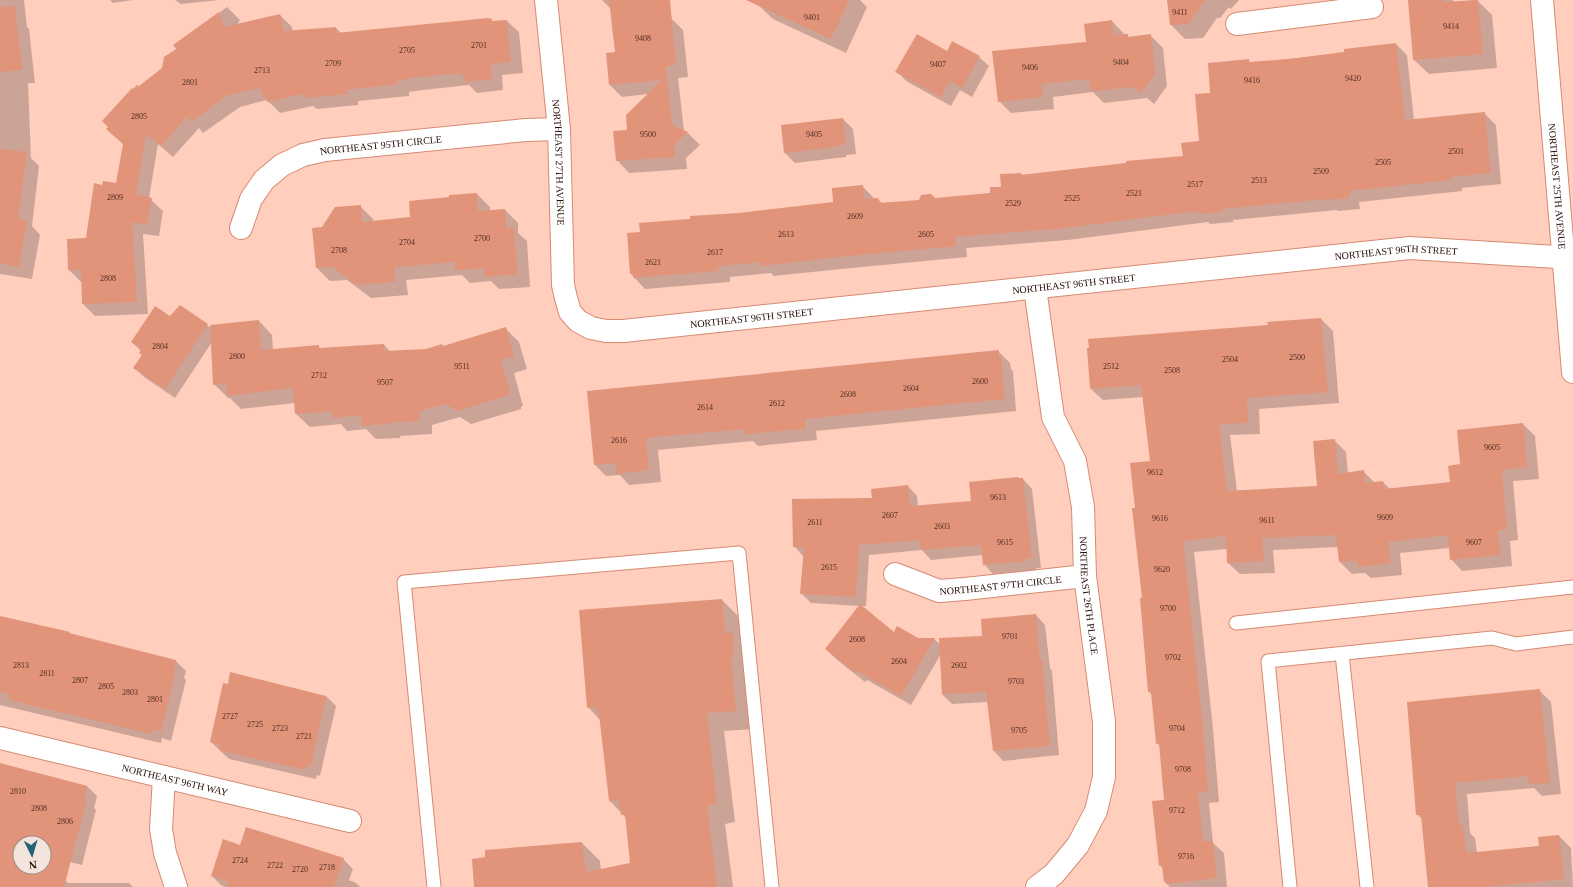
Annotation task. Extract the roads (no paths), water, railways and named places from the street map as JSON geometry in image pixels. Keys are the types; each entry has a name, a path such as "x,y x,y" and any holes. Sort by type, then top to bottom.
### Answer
{"street":[{"name":"NORTHEAST 27TH AVENUE","path":"546,0 559,129 563,285 570,312 578,321"},
{"name":"NORTHEAST 25TH AVENUE","path":"1542,0 1568,258 1573,372"},
{"path":"1237,24 1308,8 1372,7"},
{"name":"NORTHEAST 95TH CIRCLE","path":"241,228 251,199 264,180 282,165 303,155 333,149 526,130 559,129"},
{"name":"NORTHEAST 96TH STREET","path":"578,321 591,328 606,331 623,331 1410,248 1568,258"},
{"name":"NORTHEAST 26TH PLACE","path":"1035,288 1053,417 1075,461 1083,507 1085,576 1104,722 1104,777 1096,811 1078,845 1054,874 1037,887"},
{"name":"NORTHEAST 97TH CIRCLE","path":"895,574 939,591 1085,576"},
{"name":"NORTHEAST 96TH WAY","path":"0,738 350,821"},
{"path":"164,777 161,829 165,853 176,887"}],"lane":[{"path":"434,887 404,582 739,552 772,887"},
{"path":"1236,623 1573,587"},
{"path":"1290,887 1268,661 1492,638 1516,644 1573,637"},
{"path":"1342,654 1367,887"}]}
